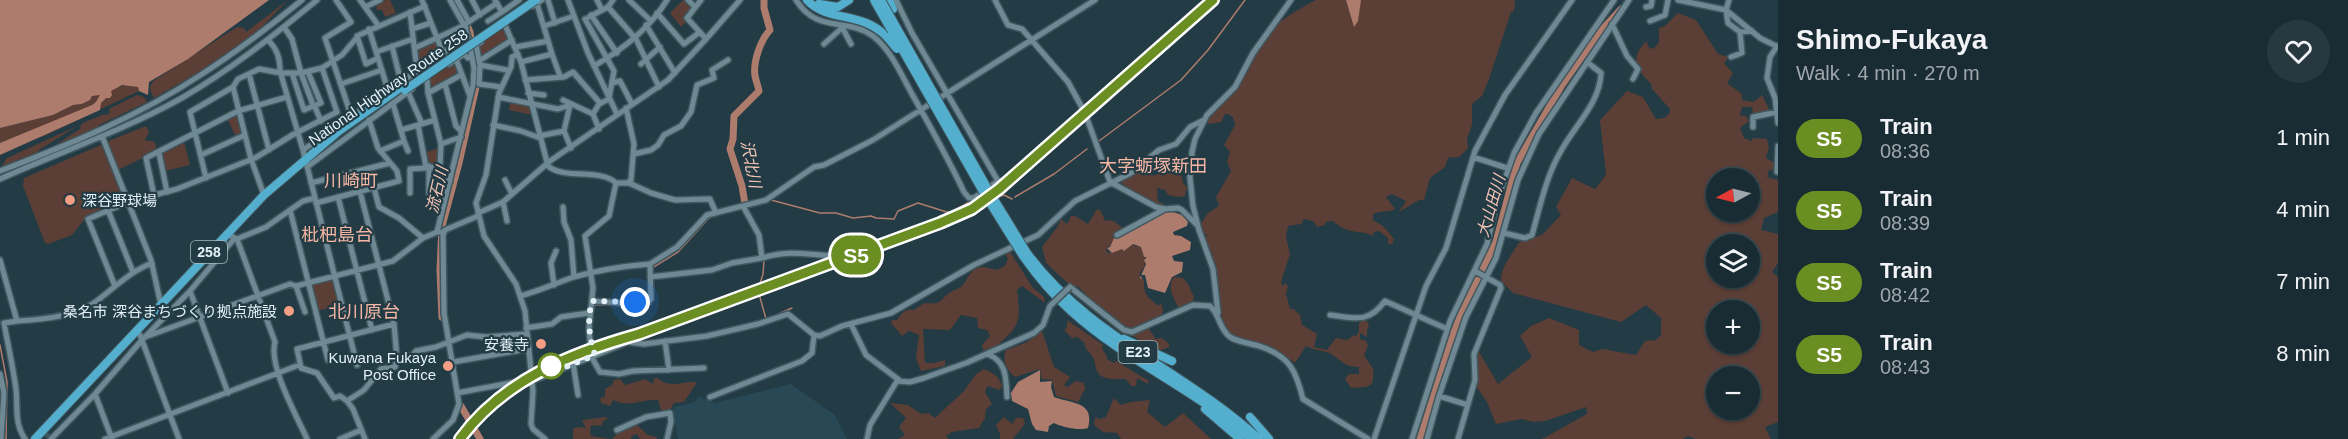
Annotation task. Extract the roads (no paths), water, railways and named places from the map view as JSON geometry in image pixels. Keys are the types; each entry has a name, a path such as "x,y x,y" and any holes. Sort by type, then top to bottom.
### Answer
{"highway":[{"name":"National Highway Route 258","path":"406,88 528,0"},
{"path":"807,0 819,10 870,23 887,37 942,118"},
{"path":"813,0 824,7 832,8 844,5 849,0"},
{"name":"E23","path":"874,0 985,195 1042,281 1071,312 1106,339 1206,404 1251,439"},
{"name":"E23","path":"881,0 1025,254 1076,306 1116,338 1209,399 1259,439"},
{"path":"889,0 935,88 939,102"},
{"name":"National Highway Route 258","path":"48,438 142,337 163,307 264,195 339,131 538,1"},
{"name":"National Highway Route 258","path":"35,439 163,307 234,238 266,199 305,159"},
{"path":"1076,306 1119,336 1172,361"},
{"path":"1162,375 1240,439"},
{"path":"1250,417 1269,439"}],"street":[{"path":"0,171 99,131 163,98 226,58 302,0"},
{"path":"0,178 165,107 230,67 317,0"},
{"path":"336,0 351,22 325,38 351,115"},
{"path":"360,0 378,25"},
{"path":"365,7 380,0"},
{"path":"450,0 467,24"},
{"path":"457,0 467,24 468,37"},
{"path":"472,0 480,15"},
{"path":"488,21 519,0"},
{"path":"548,0 555,23"},
{"path":"568,0 594,66 617,114"},
{"path":"597,0 635,36 658,87"},
{"path":"577,24 605,8 613,0"},
{"path":"629,0 648,23 675,73"},
{"path":"594,66 617,53 648,23 667,0"},
{"path":"688,0 695,7"},
{"path":"700,0 687,18 706,39"},
{"path":"142,337 290,284 296,286 393,261 423,238 441,232 503,202 546,164 599,129 675,73 740,0"},
{"path":"796,0 815,20 866,32 885,48 944,149 964,192 969,198 975,198 998,180 912,33 896,0"},
{"path":"995,0 1008,25 1022,29 1060,71 1084,110 1110,182 1139,200 1165,209 1178,208 1197,225"},
{"path":"520,296 573,277 650,264 677,248 707,215 766,200 814,167 824,165 873,140 1095,0"},
{"path":"1291,0 1253,53 1235,87 1216,104 1204,120 1195,139 1190,178 1197,225 1213,269 1218,313 1223,331 1240,342 1263,347 1288,362 1297,374 1303,399 1368,439"},
{"path":"1374,439 1426,286 1446,248 1473,157 1505,95 1572,0"},
{"path":"1412,439 1456,305 1487,244 1507,168 1531,121 1614,0"},
{"path":"1427,439 1466,317 1500,249 1518,180 1533,145 1629,0"},
{"path":"1646,7 1651,6 1652,0"},
{"path":"1650,21 1665,15 1668,0"},
{"path":"1678,0 1726,10 1752,31 1777,46 1770,57 1767,78 1775,98 1778,123"},
{"path":"1729,0 1726,10 1728,23 1740,32 1752,31"},
{"path":"415,48 467,24 497,1 502,12"},
{"path":"501,87 479,84 480,63 476,45 538,1 560,76"},
{"path":"206,177 190,112 233,87 238,79 259,69 280,73 300,73 322,68 342,55 357,36 410,12 423,3 443,53"},
{"path":"410,12 417,70"},
{"path":"657,13 684,44 700,32"},
{"path":"591,15 617,53"},
{"path":"544,26 574,16"},
{"path":"585,19 614,71 609,98"},
{"path":"412,28 431,22"},
{"path":"305,159 393,104 417,70 459,42 467,24"},
{"path":"1612,24 1623,51 1638,69 1633,79"},
{"path":"505,25 521,62 546,164 550,169 606,177 616,183 629,183 675,200 710,199 716,213"},
{"path":"284,27 292,39 300,73 321,121"},
{"path":"844,28 851,44"},
{"path":"824,44 844,28"},
{"path":"369,29 388,90"},
{"path":"1731,57 1742,53 1740,32"},
{"path":"885,48 912,33"},
{"path":"357,36 366,64 392,46 413,39"},
{"path":"268,39 276,47 280,73 305,159 357,365"},
{"path":"480,63 512,40"},
{"path":"542,438 531,424 532,381 520,296 512,277 484,236 476,203 486,175 498,97 507,70 511,67 512,57 517,51 548,41"},
{"path":"392,46 420,125 428,166 429,192"},
{"path":"433,439 453,420 459,404 444,313 441,232 474,74 470,47"},
{"path":"641,64 660,47"},
{"path":"305,159 336,126 388,90 406,88 427,79 464,54 472,58"},
{"path":"521,62 552,54"},
{"path":"456,59 470,96"},
{"path":"634,154 651,150 658,145 664,135 681,126 691,112 697,86 714,78 712,70 728,60"},
{"path":"1504,233 1526,238 1532,235 1544,191 1560,152 1597,96 1601,73 1587,62"},
{"path":"480,63 507,70"},
{"path":"230,67 238,79"},
{"path":"115,286 88,219 128,202 167,192 251,159 294,134 330,117 337,112 322,68"},
{"path":"341,84 382,70"},
{"path":"292,73 304,110 321,103 308,72"},
{"path":"525,80 564,77 573,72 600,103"},
{"path":"249,74 269,150"},
{"path":"428,93 462,75"},
{"path":"427,79 428,93 441,144 440,181 450,182"},
{"path":"612,82 620,81 632,104"},
{"path":"445,84 456,126 461,134"},
{"path":"233,87 244,135 264,195"},
{"path":"298,93 314,87"},
{"path":"528,93 544,95"},
{"path":"154,195 146,158 238,111 287,97"},
{"path":"498,97 558,109 571,104"},
{"path":"593,114 600,103 609,98"},
{"path":"563,100 593,114 599,129"},
{"path":"393,104 408,151"},
{"path":"571,104 564,131 571,148"},
{"path":"626,108 633,136 634,154 629,183"},
{"path":"1753,127 1753,117 1777,113"},
{"path":"330,117 336,126"},
{"path":"369,120 380,150 397,171 399,181"},
{"path":"401,130 435,120"},
{"path":"532,381 628,342 644,344 706,336 758,324 788,314 814,335 827,335 842,326 891,313 974,265 1038,236 1075,201 1131,173 1159,150 1176,144 1190,127 1204,120"},
{"path":"493,125 540,137 564,131"},
{"path":"441,144 461,134"},
{"path":"201,155 244,135"},
{"path":"102,136 152,263 163,307"},
{"path":"380,150 404,141"},
{"path":"1777,171 1778,146"},
{"path":"159,153 167,192"},
{"path":"1473,157 1507,168"},
{"path":"311,183 390,163"},
{"path":"410,193 410,169 440,167"},
{"path":"347,401 364,390 381,369 394,368 397,359 394,324 355,172"},
{"path":"505,180 512,194"},
{"path":"48,438 95,394 142,337 190,291 234,238 266,227 303,201 338,197 399,181 410,181"},
{"path":"616,183 609,216 585,236 592,274 592,301 589,313 590,341 600,372 619,374 633,370 704,368"},
{"path":"374,188 379,207 399,218 423,238"},
{"path":"338,197 372,330"},
{"path":"503,202 507,221"},
{"path":"743,206 759,235 762,258"},
{"path":"563,207 564,222 571,240 573,277"},
{"path":"1117,235 1165,209"},
{"path":"108,210 133,272"},
{"path":"290,210 328,360"},
{"path":"234,238 275,342 274,352 279,373 307,439"},
{"path":"554,285 551,263 556,251"},
{"path":"650,277 712,270 732,262 762,258 778,253 798,252 836,256 836,258"},
{"path":"0,260 17,321"},
{"path":"25,439 19,431 16,420 16,392 4,323 40,320 83,309 133,272 152,263"},
{"path":"592,301 649,302 651,299 650,264"},
{"path":"1458,439 1475,380 1474,354 1501,288 1500,285 1475,271"},
{"path":"296,286 305,312"},
{"path":"851,324 866,355 899,380 916,381 1034,333 1043,325 1050,306 1070,287 1124,330 1132,332 1193,305 1210,306 1218,313"},
{"path":"190,291 228,393"},
{"path":"1330,315 1357,318 1369,316 1378,311 1385,301 1448,329"},
{"path":"397,359 467,335 486,336 526,331 552,324 561,317 589,313"},
{"path":"365,439 347,401 340,396 334,398 317,373 298,365 297,349 394,324"},
{"path":"710,397 802,361 812,353 814,335"},
{"path":"142,337 179,439"},
{"path":"666,341 669,370"},
{"path":"453,362 527,349"},
{"path":"985,354 1000,362 1005,370 1007,397"},
{"path":"573,363 578,395"},
{"path":"105,439 298,365"},
{"path":"0,374 4,393 1,439"},
{"path":"457,393 515,382 531,374"},
{"path":"867,439 870,424 899,380"},
{"path":"95,394 112,438"},
{"path":"1439,396 1468,405"},
{"path":"617,430 646,417 670,413 672,422 668,439"},
{"path":"340,439 361,430"}],"waterway":[{"name":"沢北川","path":"745,204 742,186 730,149 734,116 759,91 755,76 756,58 770,30 764,0"},
{"path":"1099,141 1181,80 1208,50 1245,0"},
{"name":"大山田川","path":"1420,439 1454,332 1465,304 1496,242 1517,163 1562,85 1597,35 1621,9"},
{"name":"流石川","path":"442,317 440,270 442,226 476,87 477,71 470,32 465,20"},
{"path":"1015,197 1054,174 1087,149"},
{"path":"998,197 1004,195 1012,199"},
{"path":"746,208 771,200 820,213 836,213 853,218 871,216 894,219 898,211 918,203 950,213 971,201 975,203"},
{"path":"979,208 981,210 987,206"},
{"path":"652,268 678,252 709,218 715,216"},
{"path":"764,260 758,290 766,319"},
{"path":"593,305 646,305 651,304 653,299"},
{"path":"776,315 792,308"},
{"path":"0,345 7,382 6,439"},
{"name":"流石川","path":"461,406 480,439"}],"tunnel":[{"path":"40,428 49,437"}],"railway":[{"path":"460,439 477,418 497,400 518,385 564,360 940,223 972,209 999,189 1213,0"}],"train":[{"name":"S5","path":"460,439 500,396 519,382 537,373 595,348 639,334 940,223 972,209 999,189 1213,0"}],"place":[{"name":"深谷野球場","path":"70,200"},
{"name":"桑名市 深谷まちづくり拠点施設","path":"289,311"},
{"name":"安養寺","path":"541,344"},
{"name":"Kuwana Fukaya Post Office","path":"448,366"}],"district":[{"name":"大字蛎塚新田","path":"1153,166"},
{"name":"川崎町","path":"351,181"},
{"name":"枇杷島台","path":"337,235"},
{"name":"北川原台","path":"364,312"}]}
